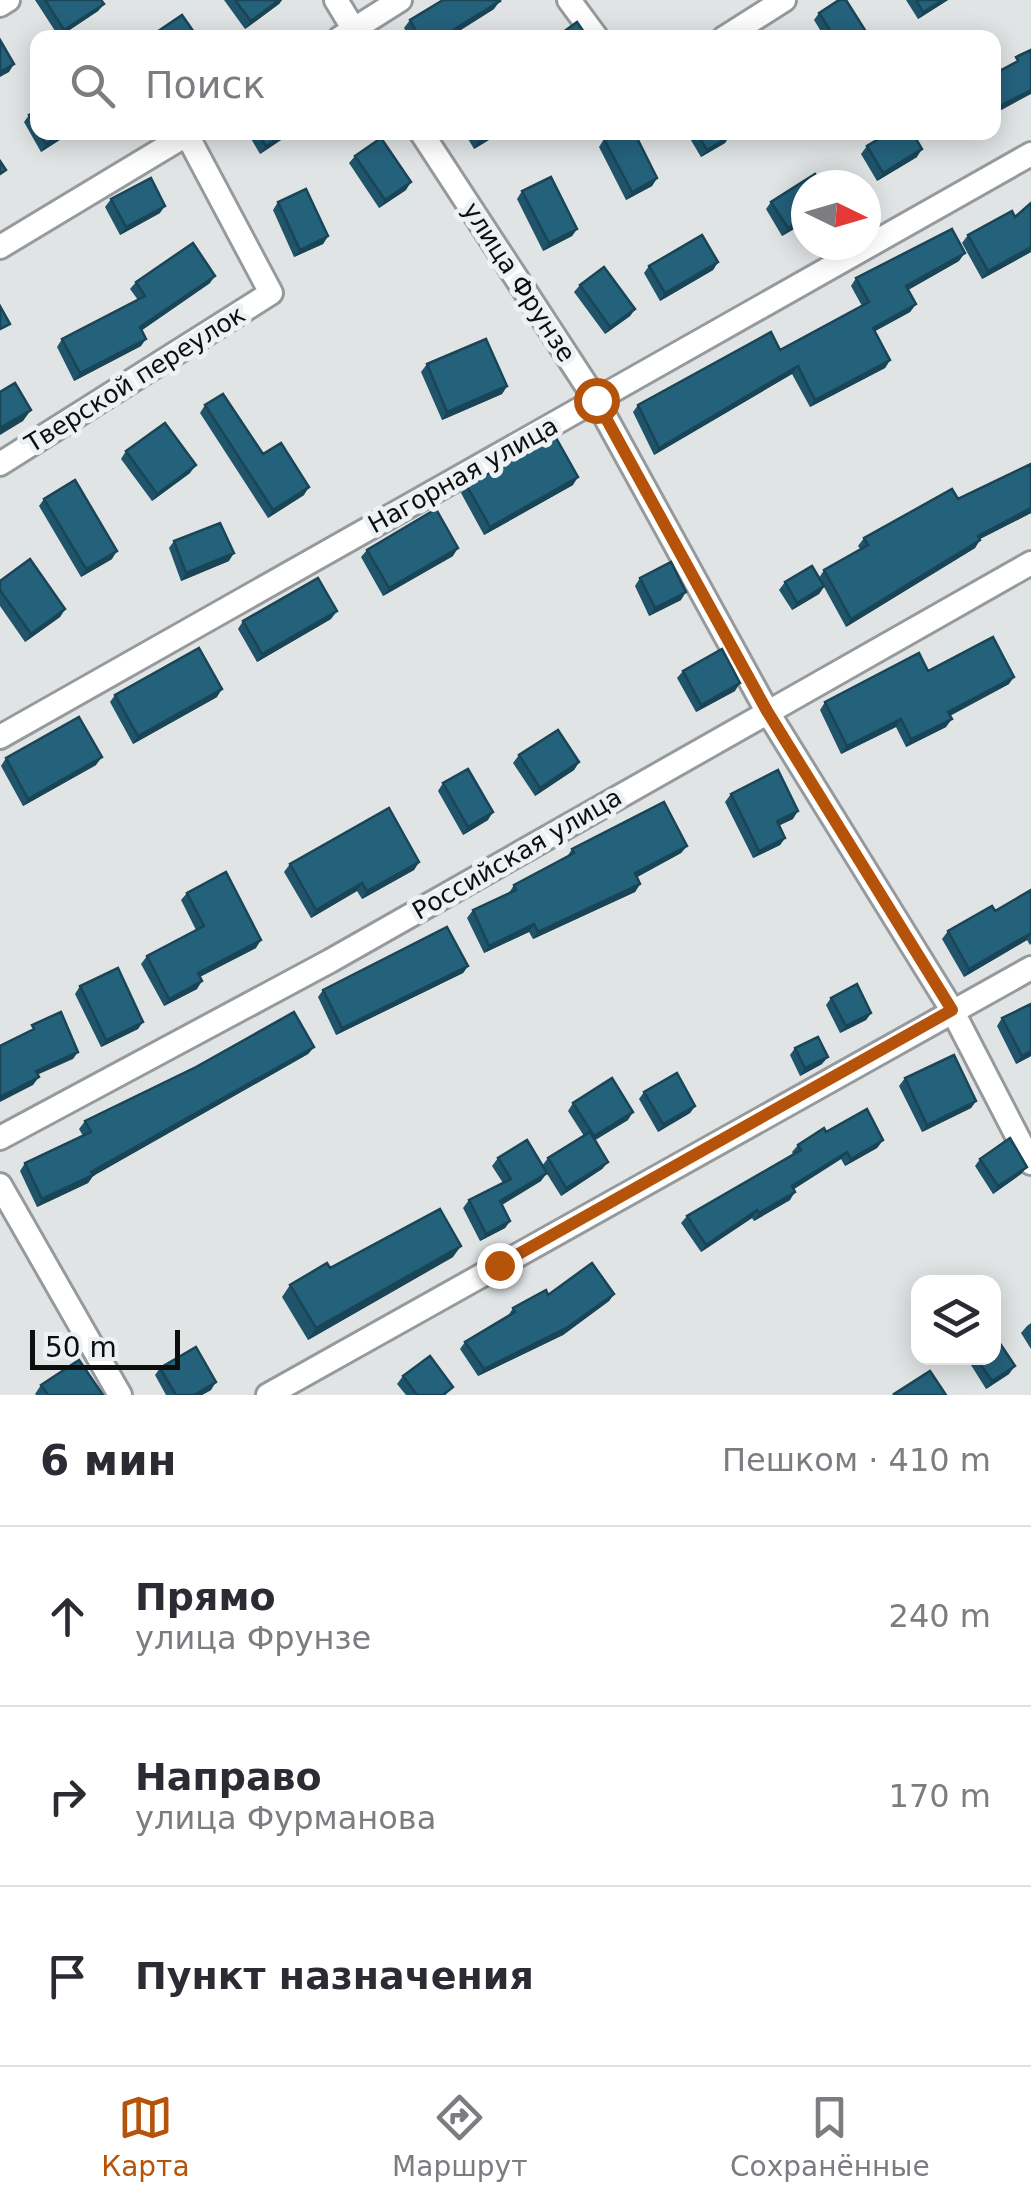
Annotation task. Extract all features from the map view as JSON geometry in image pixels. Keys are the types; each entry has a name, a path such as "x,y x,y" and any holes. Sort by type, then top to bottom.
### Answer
{"street":[{"path":"0,5 8,0"},
{"path":"336,0 349,30"},
{"path":"358,30 400,0"},
{"path":"569,0 590,30"},
{"path":"737,30 784,0"},
{"path":"0,247 179,140"},
{"name":"Тверской переулок","path":"0,464 271,293 192,140"},
{"name":"улица Фрунзе","path":"426,140 596,400 767,711 952,1010 1031,1163"},
{"name":"Нагорная улица","path":"0,737 1031,154"},
{"name":"Российская улица","path":"0,1138 330,961 1031,563"},
{"path":"268,1395 1031,968"},
{"path":"0,1185 120,1395"}],"building":[{"path":"45,0 101,0 104,4 64,30"},
{"path":"235,0 279,0 251,21"},
{"path":"443,0 500,1 453,30 416,30 410,20"},
{"path":"839,0 846,0 865,30 830,30 819,13"},
{"path":"916,0 943,0 923,12"},
{"path":"182,15 192,30 160,30"},
{"path":"577,22 582,30 566,30"},
{"path":"0,40 14,64 0,72"},
{"path":"1031,50 1031,90 1001,105 1001,70 1018,61 1016,57"},
{"path":"382,140 411,182 385,200 355,156"},
{"path":"605,140 638,140 657,178 632,192"},
{"path":"701,140 723,140 707,150"},
{"path":"877,140 917,140 922,149 883,173 867,146"},
{"path":"551,177 577,229 549,243 522,191"},
{"path":"151,178 165,206 126,227 111,199"},
{"path":"306,189 328,236 300,250 278,202"},
{"path":"791,189 791,226 788,228 771,202"},
{"path":"1031,203 1031,247 988,271 968,235 1012,211 1015,217"},
{"path":"952,229 965,253 906,286 916,304 873,328 890,360 815,400 798,366 659,448 638,405 771,332 780,350 869,302 856,278"},
{"path":"702,235 718,262 665,293 649,266"},
{"path":"193,243 215,276 140,327 146,339 80,373 62,339 145,296 136,282"},
{"path":"604,267 635,309 610,327 580,285"},
{"path":"0,306 10,324 0,329"},
{"path":"486,339 507,386 447,412 427,364"},
{"path":"15,383 31,410 0,428 0,392"},
{"path":"223,394 263,454 281,443 309,487 273,510 205,405"},
{"path":"165,423 196,465 157,494 126,451"},
{"path":"555,436 578,477 490,527 467,486"},
{"path":"1031,464 1031,508 978,536 980,540 851,619 824,570 868,545 864,538 952,489 958,499"},
{"path":"75,480 117,551 86,569 44,499"},
{"path":"436,509 458,548 389,588 367,550"},
{"path":"220,523 234,553 186,573 174,541"},
{"path":"30,559 65,609 31,634 0,590 0,581"},
{"path":"671,562 686,592 655,608 640,578"},
{"path":"812,566 824,586 797,603 785,582"},
{"path":"318,578 337,611 262,654 243,621"},
{"path":"993,637 1014,677 948,712 952,719 911,739 901,719 847,746 825,702 919,653 928,671"},
{"path":"199,648 222,689 138,736 115,695"},
{"path":"722,649 740,683 701,705 683,671"},
{"path":"79,717 102,757 28,799 6,758"},
{"path":"558,730 579,762 540,788 519,755"},
{"path":"468,769 493,812 468,827 443,783"},
{"path":"778,770 798,811 777,821 785,838 759,851 731,794"},
{"path":"664,802 687,846 635,873 640,884 538,932 534,924 489,946 473,910 516,890 514,885 574,853 572,849"},
{"path":"389,808 419,862 367,891 362,883 316,910 290,864"},
{"path":"226,872 261,940 198,973 202,981 169,999 147,956 204,926 187,893"},
{"path":"1031,890 1031,933 969,969 948,931"},
{"path":"447,927 468,966 342,1028 323,990"},
{"path":"118,968 143,1022 106,1040 80,986"},
{"path":"857,984 871,1013 846,1026 831,998"},
{"path":"1031,1004 1031,1051 1022,1056 1002,1018"},
{"path":"61,1012 78,1052 36,1071 39,1077 0,1097 0,1046"},
{"path":"294,1012 314,1047 91,1172 93,1175 42,1199 25,1163 91,1132 85,1121 196,1067"},
{"path":"818,1037 828,1057 805,1068 795,1048"},
{"path":"954,1055 976,1101 927,1125 905,1078"},
{"path":"677,1073 695,1106 663,1124 644,1092"},
{"path":"612,1078 633,1112 594,1136 573,1103"},
{"path":"867,1109 883,1140 851,1159 847,1152 792,1186 795,1192 759,1213 757,1210 706,1245 687,1216 801,1150 798,1145 824,1128 826,1132"},
{"path":"590,1132 608,1162 566,1188 548,1158"},
{"path":"1010,1138 1027,1167 998,1186 980,1159"},
{"path":"527,1140 547,1173 500,1201 510,1221 486,1234 469,1200 511,1179 498,1158"},
{"path":"440,1209 461,1246 316,1328 290,1285"},
{"path":"592,1263 614,1294 568,1327 484,1369 465,1342 515,1312 513,1308 546,1290 548,1295"},
{"path":"1001,1345 1015,1366 992,1381 981,1365 1001,1365"},
{"path":"196,1347 216,1382 194,1395 176,1395 160,1368"},
{"path":"430,1356 453,1387 443,1395 417,1395 403,1376"},
{"path":"79,1360 103,1395 48,1395 41,1385"},
{"path":"930,1371 946,1395 894,1394"}],"route":[{"path":"499,1265 952,1010 767,711 596,400"}]}
